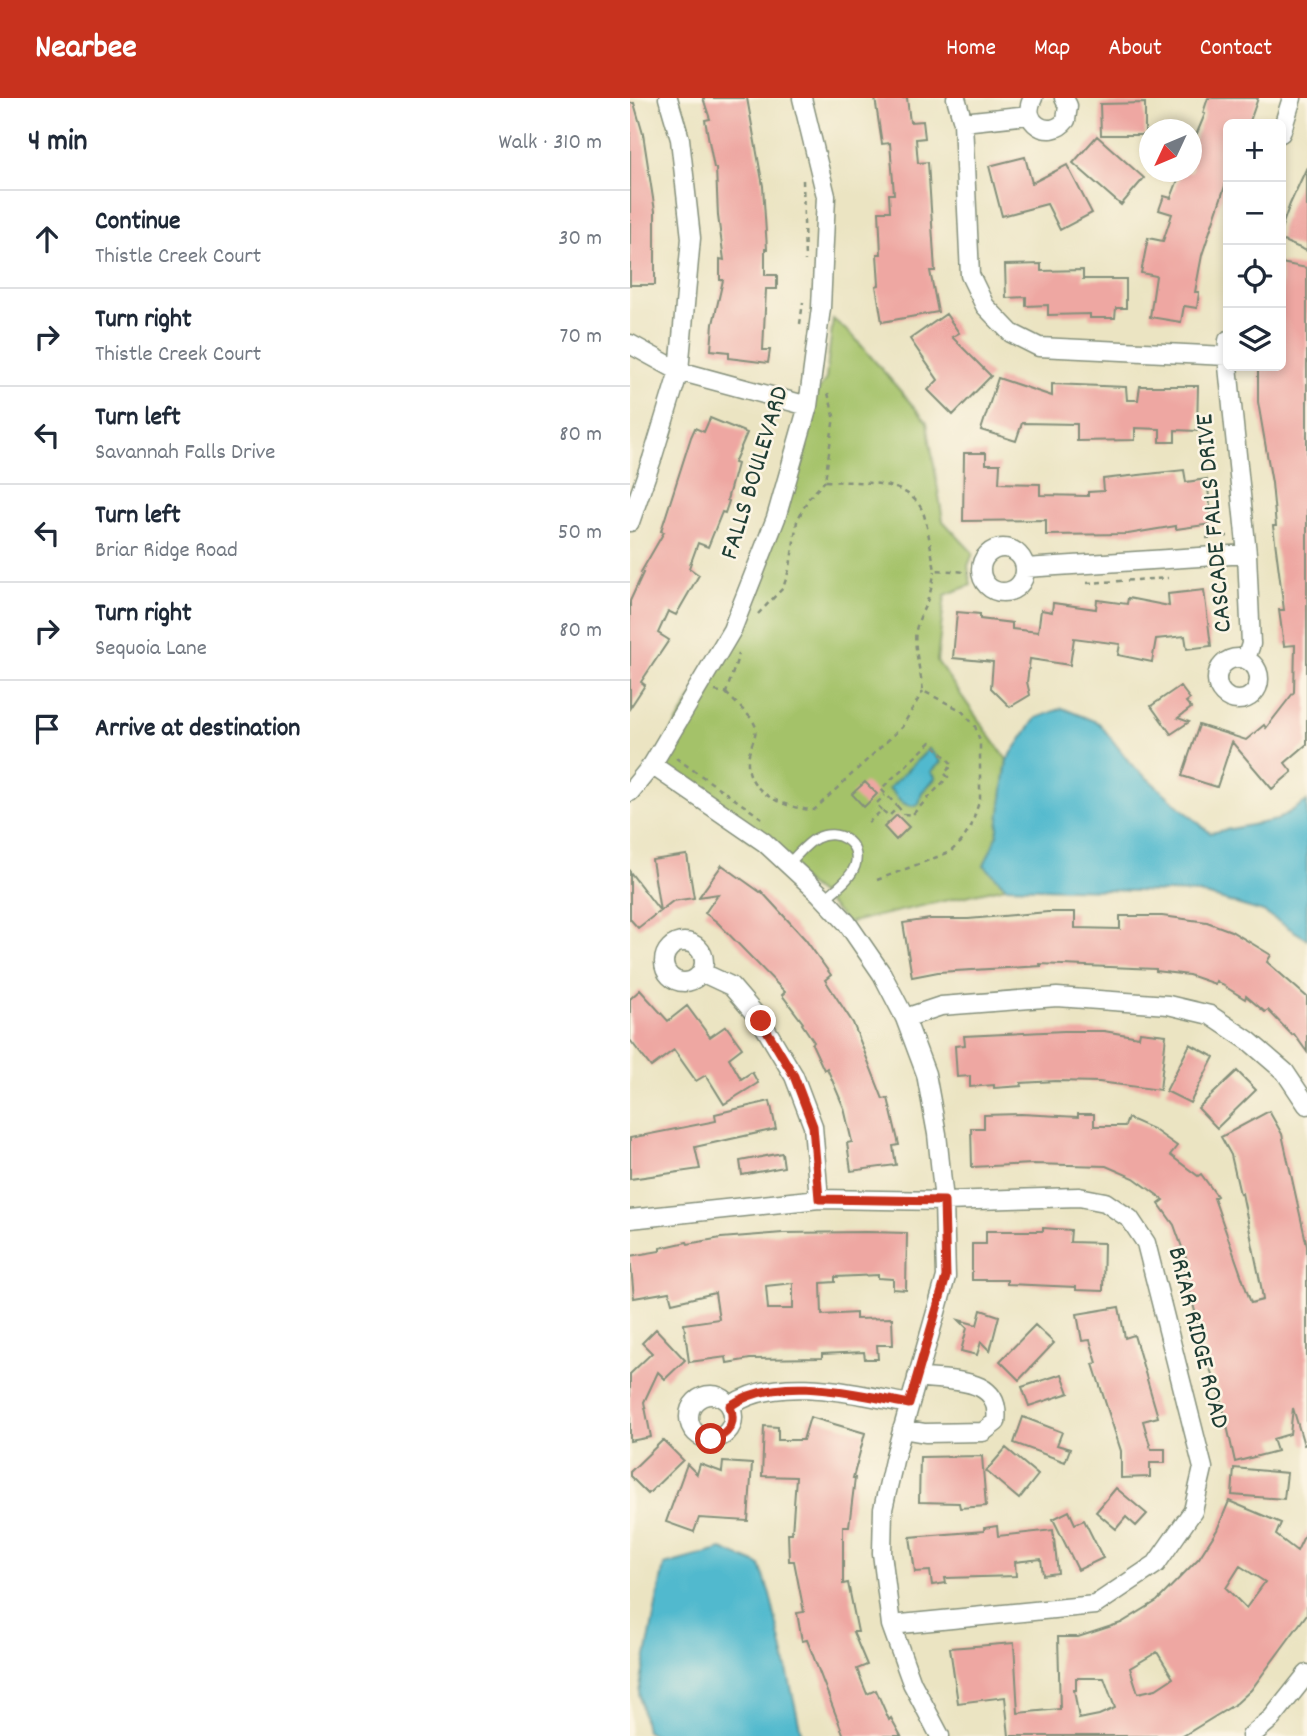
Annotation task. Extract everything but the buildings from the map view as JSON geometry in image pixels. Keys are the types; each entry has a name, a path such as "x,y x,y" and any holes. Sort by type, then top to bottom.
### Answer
{"street":[{"path":"630,522 678,371 691,238 680,139 668,98"},
{"name":"FALLS BOULEVARD","path":"630,792 652,765 732,629 776,518 808,406 821,309 826,196 802,98"},
{"path":"956,98 963,122 970,275 985,306 1012,333 1038,347 1223,348"},
{"path":"963,122 1031,106 1032,121 1043,129 1056,129 1066,120 1068,113 1064,98"},
{"path":"1286,119 1293,98"},
{"path":"630,344 678,371 808,406"},
{"name":"CASCADE FALLS DRIVE","path":"1229,371 1247,554 1251,644 1246,659"},
{"path":"1025,568 1247,554"},
{"path":"652,765 764,842 825,898 847,923 882,974 905,1018 926,1074 937,1134 944,1201 946,1277 902,1429 883,1509 883,1553 891,1625 912,1683 940,1736"},
{"path":"701,972 731,986 761,1021 794,1076 813,1126 819,1199"},
{"path":"905,1018 941,1006 1056,997 1168,1005 1210,1015 1249,1041 1285,1072 1307,1105"},
{"name":"BRIAR RIDGE ROAD","path":"630,1219 819,1199 944,1201 1079,1197 1105,1202 1129,1219 1146,1243 1203,1468 1193,1511 1156,1564 1095,1605 891,1625"},
{"path":"902,1429 925,1433 983,1432 996,1422 998,1408 993,1395 981,1385 917,1377"},
{"path":"730,1406 745,1395 792,1388 848,1393 909,1404"},
{"path":"1251,1736 1272,1718 1307,1674"}],"lane":[{"path":"788,864 814,839 829,834 842,836 849,841 856,858 854,869 847,879 825,898"}],"path":[{"path":"803,171 804,263"},
{"path":"800,325 803,301"},
{"path":"726,694 752,719 756,727 747,766 761,791 785,805 799,810 814,810 902,727 923,691 915,632 921,611 930,594 935,570 924,514 920,505 902,490 886,486 825,481 834,416 827,387"},
{"path":"935,570 968,572"},
{"path":"877,880 950,852 971,827 980,799 980,741 975,726 961,710 923,691"},
{"path":"931,742 953,765 944,773 948,777 912,815 904,814 898,807 881,789 931,742"},
{"path":"886,794 876,804 889,816 898,807"},
{"path":"868,823 882,810"}],"green space":[{"path":"833,319 854,337 927,422 943,521 973,553 968,566 971,585 945,595 937,661 1007,760 997,836 985,864 1006,887 847,923 820,894 652,765 732,629 808,406 826,379"}],"water":[{"path":"1062,708 1099,723 1131,764 1210,833 1277,820 1307,801 1307,939 1263,912 1199,893 1006,887 984,865 997,836 1007,760 1036,718"},
{"path":"929,749 941,762 931,772 936,778 922,792 919,804 910,806 889,788"},
{"path":"722,1549 760,1565 770,1594 802,1736 655,1736 646,1731 639,1692 664,1565"}],"route":[{"path":"711,1439 719,1438 730,1428 733,1421 730,1406 745,1395 792,1388 848,1393 909,1404 946,1277 944,1201 819,1199 813,1126 794,1076 761,1021"}]}
